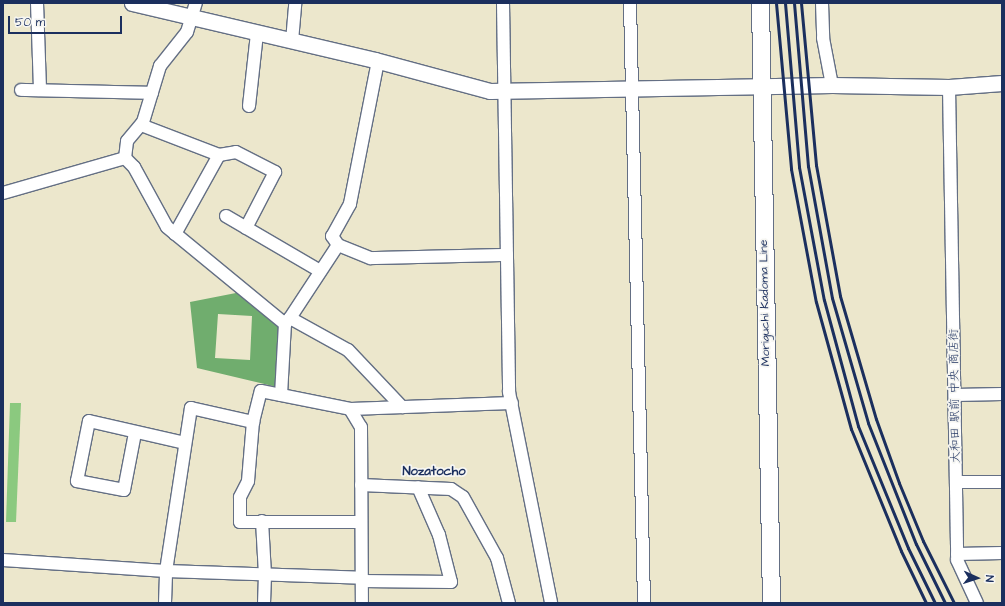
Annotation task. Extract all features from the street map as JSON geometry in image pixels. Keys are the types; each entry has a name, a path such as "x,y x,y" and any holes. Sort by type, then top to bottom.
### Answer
{"main road":[{"name":"Moriguchi Kadoma Line","path":"760,3 763,87 771,603"}],"street":[{"path":"37,3 40,90"},
{"path":"132,3 378,61 490,91 832,85 949,86 1002,83"},
{"path":"125,158 127,141 141,125 160,66 187,32 196,3"},
{"path":"292,41 295,3"},
{"path":"503,3 509,392 551,603"},
{"path":"630,3 644,603"},
{"path":"822,3 823,38 832,85"},
{"path":"249,106 257,33"},
{"path":"378,61 350,204 332,236 338,245 371,258 508,255"},
{"name":"大和田 駅前 中央 商店街","path":"949,86 957,560 977,603"},
{"path":"21,90 152,93"},
{"path":"141,125 219,155 236,152 275,172 246,228"},
{"path":"175,234 219,155"},
{"path":"3,193 125,158"},
{"path":"125,158 134,167 167,227 287,321 348,350 402,408"},
{"path":"226,216 320,271"},
{"path":"281,395 287,321 338,245"},
{"path":"361,522 262,520 240,522 240,497 248,481 253,422 261,391 350,409 512,404"},
{"path":"955,395 1002,394"},
{"path":"164,603 166,571 191,408 253,422"},
{"path":"350,409 361,427 362,603"},
{"path":"135,433 124,490 77,482 89,421 135,433 185,443"},
{"path":"956,482 1002,482"},
{"path":"361,485 451,489 463,497 497,558 509,603"},
{"path":"3,560 166,571 451,582 439,535 418,487"},
{"path":"262,520 265,575 264,603"},
{"path":"957,554 1002,553"}],"green space":[{"path":"241,292 277,321 282,332 277,387 197,368 190,302","holes":["218,314 252,316 250,360 215,358"]},
{"path":"10,403 21,403 16,522 6,522"}],"railway":[{"path":"776,3 791,169 816,302 851,429 901,551 926,603"},
{"path":"785,3 799,167 824,300 858,426 908,548 935,603"},
{"path":"794,3 808,166 832,298 868,423 916,544 945,603"},
{"path":"801,3 816,165 840,296 876,419 899,483 923,541 954,603"}],"district":[{"name":"Nozatocho","path":"434,471"}]}
